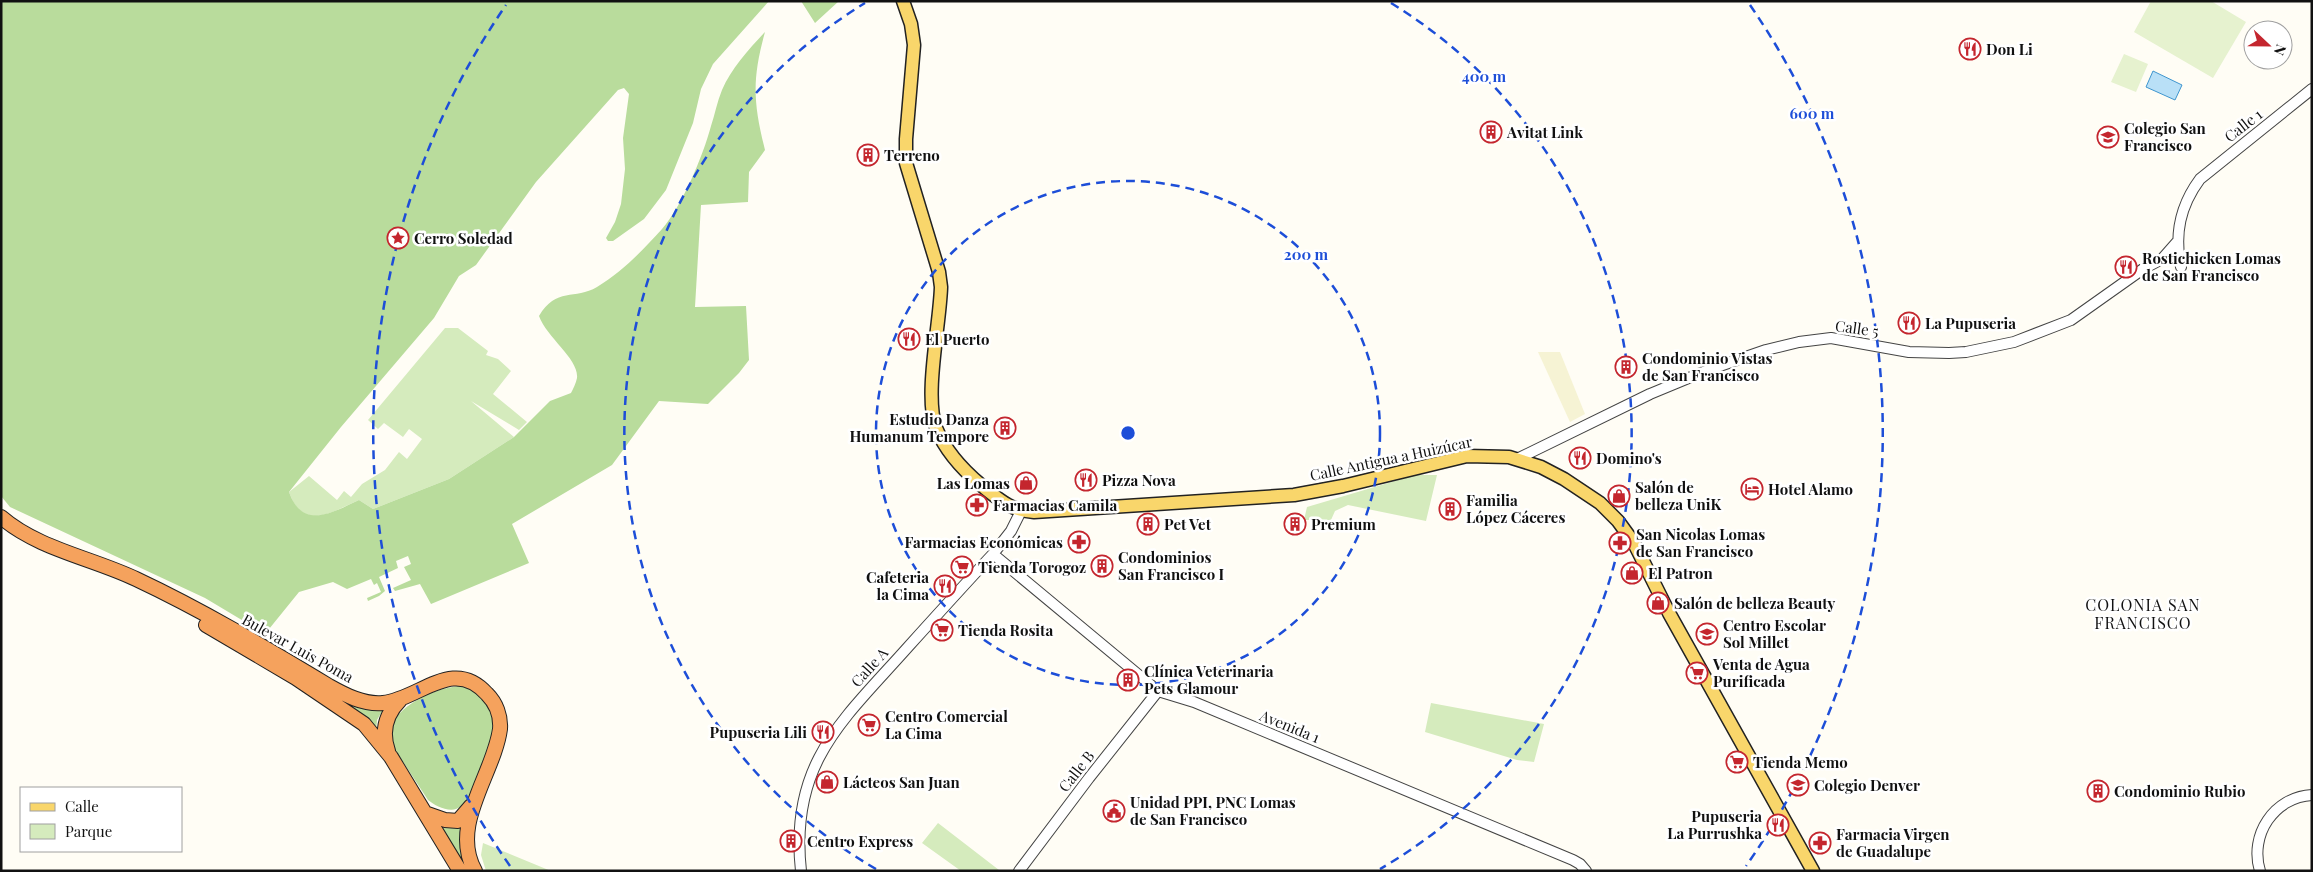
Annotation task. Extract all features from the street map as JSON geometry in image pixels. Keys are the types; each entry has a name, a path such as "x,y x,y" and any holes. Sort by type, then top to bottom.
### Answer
{"highway":[{"name":"Bulevar Luis Poma","path":"1,517 39,540 160,590 329,686 356,698 381,703 400,700 441,679 453,678 464,680 479,686 492,699 498,715 500,729 469,822 468,852 475,871"},
{"name":"Bulevar Luis Poma","path":"1,529 35,548 159,597 249,652 296,678 353,715 364,724 391,757 460,871"},
{"path":"249,652 254,648 268,650"},
{"path":"391,757 385,742 385,727 390,712 400,700"},
{"path":"425,813 445,820 458,821 467,812 478,795"}],"main road":[{"path":"903,1 911,24 914,45 906,139 906,163 939,272 941,287 932,387 936,427 949,451 976,481 1007,506 1021,511"},
{"name":"Calle Antigua a Huizúcar","path":"1021,511 1034,512 1272,498 1343,486 1454,458 1480,455 1517,458 1553,472 1589,495 1610,513 1639,552 1669,613 1813,871"}],"street":[{"name":"Calle 1","path":"2162,259 2181,267 2178,225 2189,196 2204,174 2312,89"},
{"name":"Calle 5","path":"1517,458 1708,370 1799,342 1831,338 1909,352 1949,353 1966,352 2014,342 2071,320 2143,269 2162,259 2178,242"},
{"name":"Calle A","path":"800,871 799,829 801,805 821,752 862,697 992,554 1011,530 1021,511"},
{"name":"Avenida 1","path":"992,554 1158,690 1203,706 1583,867"},
{"name":"Calle B","path":"1019,871 1158,690"},
{"path":"2260,871 2256,851 2266,822 2280,806 2297,797 2312,795"}],"shaded area":[{"path":"1538,352 1560,352 1585,414 1570,422"}],"green space":[{"path":"1,1 769,1 713,64 701,89 693,123 666,190 644,219 613,241 608,241 606,238 615,222 621,204 625,169 623,138 629,94 624,88 618,90 536,182 476,265 459,276 434,318 341,427 289,492 295,504 302,511 310,515 329,513 359,500 373,509 449,479 514,437 550,401 571,393 577,378 573,363 539,316 552,301 589,291 606,281 632,260 670,219 691,180 703,152 722,90 730,74 765,32 756,77 756,104 765,150 749,172 748,202 701,205 695,307 746,306 749,360 739,373 708,404 659,401 612,465 512,524 529,563 431,604 420,584 395,591 393,588 411,580 404,567 411,564 408,556 396,561 398,568 379,577 385,591 379,596 368,601 367,598 381,592 377,583 374,585 371,579 347,589 333,582 299,592 265,634 205,598 10,507 1,496"},
{"path":"801,1 839,1 815,23"},
{"path":"2151,1 2211,1 2243,20 2243,27 2213,78 2134,32"},
{"path":"2124,54 2148,64 2136,92 2111,82"},
{"path":"445,328 458,328 488,351 486,355 498,359 511,371 493,394 527,422 519,430 471,401 514,437 449,479 373,509 359,500 319,516 302,512 295,504 289,492 309,476 337,500 344,491 351,497 362,484 385,470 399,452 407,459 422,439 409,429 403,437 384,423 378,429 368,420"},
{"path":"1415,475 1437,475 1426,521 1348,505 1335,511 1331,520 1304,520 1307,507"},
{"path":"458,686 473,690 484,697 490,706 492,729 486,755 470,797 461,806 449,810 437,806 428,800 392,745 391,725 403,710 420,698 439,690"},
{"path":"332,694 384,708 377,720 376,732"},
{"path":"1431,703 1544,724 1534,762 1517,760 1425,732"},
{"path":"938,823 999,870 961,871 922,843"},
{"path":"464,825 460,850 467,871 440,828"},
{"path":"483,843 551,871 486,871 481,855"}],"water":[{"path":"2153,71 2182,85 2175,100 2146,87"}],"place":[{"name":"Don Li","path":"1970,49"},
{"name":"Avitat Link","path":"1491,132"},
{"name":"Colegio San Francisco","path":"2108,137"},
{"name":"Terreno","path":"868,155"},
{"name":"Cerro Soledad","path":"398,238"},
{"name":"Rostichicken Lomas de San Francisco","path":"2126,267"},
{"name":"La Pupuseria","path":"1909,323"},
{"name":"El Puerto","path":"909,339"},
{"name":"Condominio Vistas de San Francisco","path":"1626,367"},
{"name":"Estudio Danza Humanum Tempore","path":"1005,428"},
{"name":"Domino's","path":"1580,458"},
{"name":"Pizza Nova","path":"1086,480"},
{"name":"Las Lomas","path":"1026,483"},
{"name":"Hotel Alamo","path":"1752,489"},
{"name":"Salón de belleza UniK","path":"1619,496"},
{"name":"Farmacias Camila","path":"977,505"},
{"name":"Familia López Cáceres","path":"1450,509"},
{"name":"Pet Vet","path":"1148,524"},
{"name":"Premium","path":"1295,524"},
{"name":"Farmacias Económicas","path":"1079,542"},
{"name":"San Nicolas Lomas de San Francisco","path":"1620,543"},
{"name":"Condominios San Francisco I","path":"1102,566"},
{"name":"Tienda Torogoz","path":"962,567"},
{"name":"El Patron","path":"1632,573"},
{"name":"Cafeteria la Cima","path":"945,586"},
{"name":"Salón de belleza Beauty","path":"1658,603"},
{"name":"Tienda Rosita","path":"942,630"},
{"name":"Centro Escolar Sol Millet","path":"1707,634"},
{"name":"Venta de Agua Purificada","path":"1697,673"},
{"name":"Clínica Veterinaria Pets Glamour","path":"1128,680"},
{"name":"Centro Comercial La Cima","path":"869,725"},
{"name":"Pupuseria Lili","path":"823,732"},
{"name":"Tienda Memo","path":"1737,762"},
{"name":"Lácteos San Juan","path":"827,782"},
{"name":"Colegio Denver","path":"1798,785"},
{"name":"Condominio Rubio","path":"2098,791"},
{"name":"Unidad PPI, PNC Lomas de San Francisco","path":"1114,811"},
{"name":"Pupuseria La Purrushka","path":"1778,825"},
{"name":"Centro Express","path":"791,841"},
{"name":"Farmacia Virgen de Guadalupe","path":"1820,843"}],"district":[{"name":"COLONIA SAN FRANCISCO","path":"2143,613"}]}
